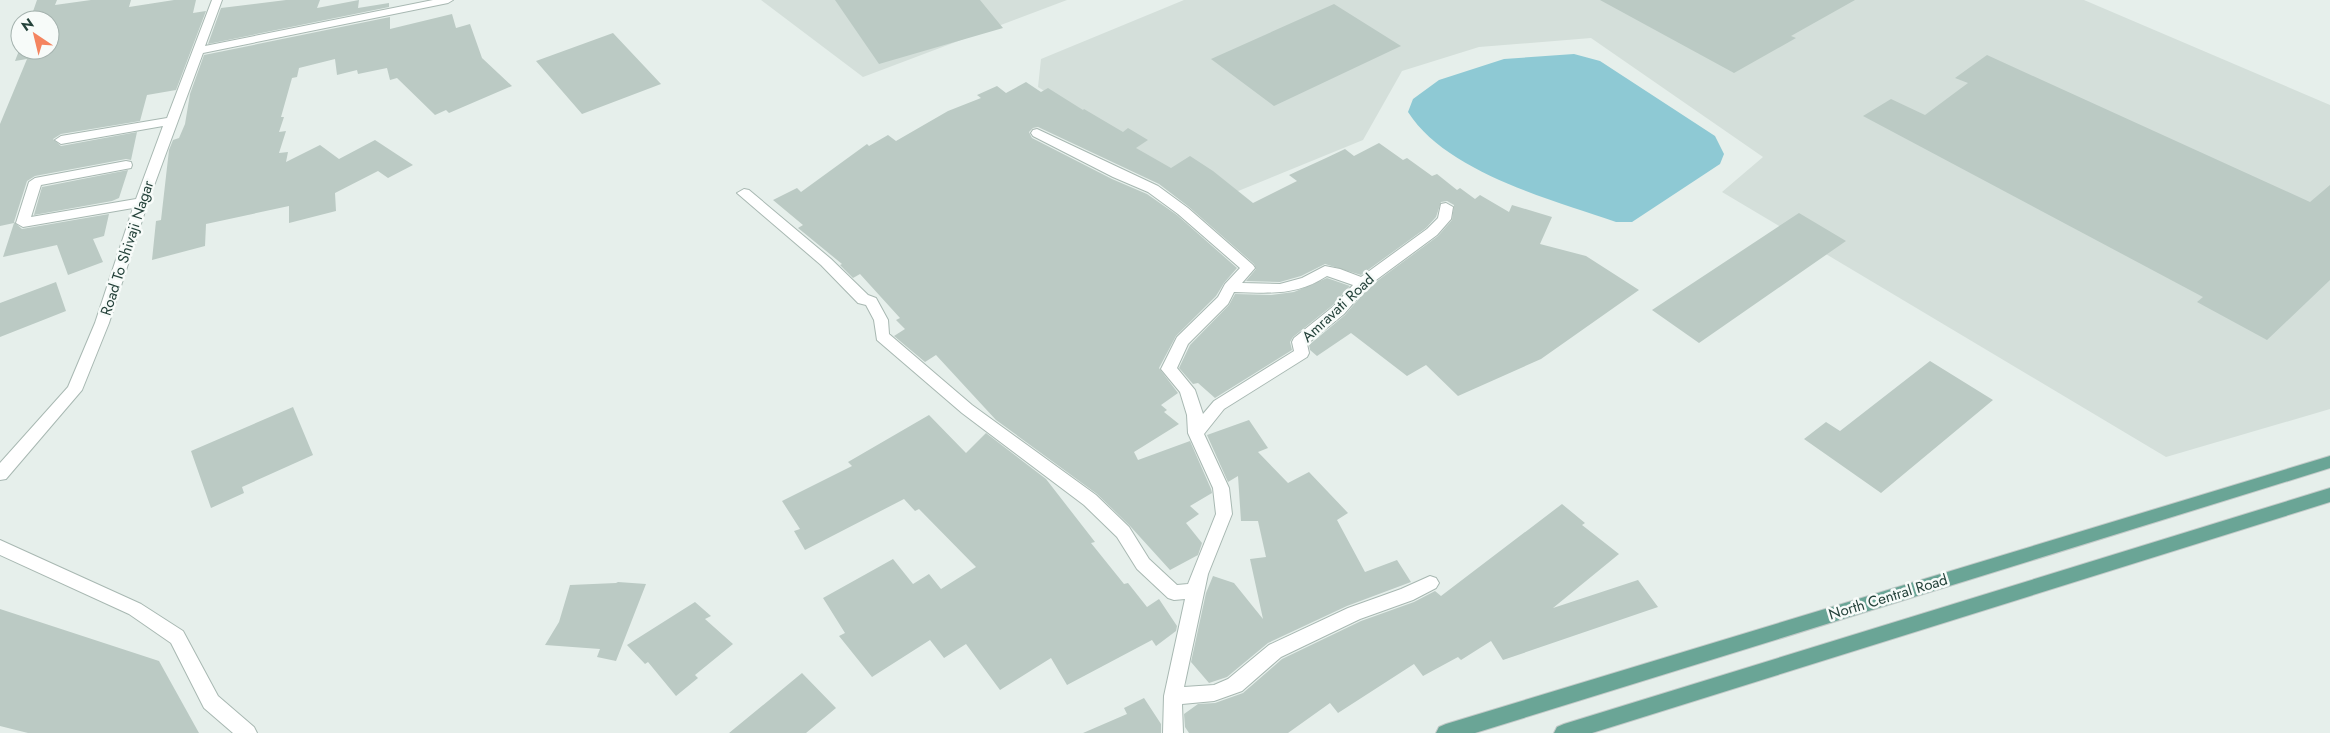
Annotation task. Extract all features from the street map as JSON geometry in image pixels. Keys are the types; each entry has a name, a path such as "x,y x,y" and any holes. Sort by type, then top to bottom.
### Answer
{"main road":[{"name":"North Central Road","path":"1446,733 2330,462"},
{"path":"1564,733 2330,494"}],"street":[{"name":"Road To Shivaji Nagar","path":"0,474 74,390 102,323 141,202 217,0"},
{"path":"197,51 328,26 448,0"},
{"path":"62,140 170,121"},
{"path":"1037,133 1153,190 1182,211 1248,268 1230,287 1223,300 1182,340 1169,369 1186,390 1195,416 1196,433 1202,450 1221,488 1224,514 1200,574 1196,590 1173,696 1173,733"},
{"path":"126,165 35,182 22,223 141,202"},
{"path":"744,192 826,262 863,298 871,302 881,320 882,336 967,409 1090,500 1123,532 1143,564 1174,592 1196,590"},
{"name":"Amravati Road","path":"1196,433 1219,405 1302,353 1299,342 1339,310 1363,283 1432,232 1444,219 1446,207"},
{"path":"1230,287 1280,289 1307,282 1325,272 1335,272 1363,283"},
{"path":"0,547 135,609 177,637 211,702 247,733"},
{"path":"1173,696 1214,694 1234,685 1276,651 1354,613 1407,594 1430,583"}],"shaded area":[{"path":"761,0 1067,0 863,77"},
{"path":"1184,0 2084,0 2330,105 2330,409 2166,457 1722,192 1763,157 1591,38 1479,47 1402,71 1363,140 1216,200 1038,87 1041,59"}],"water":[{"path":"1574,54 1600,61 1715,136 1724,154 1720,164 1632,222 1616,222 1532,193 1474,167 1448,151 1425,133 1408,112 1413,99 1439,80 1504,59"}],"building":[{"path":"37,0 57,0 55,5 91,0 131,0 129,7 174,0 196,0 193,13 206,11 176,90 147,95 140,121 61,134 53,139 61,146 137,132 131,160 126,159 35,176 27,181 14,222 22,229 109,214 104,236 93,239 103,262 68,275 57,245 3,257 14,223 0,226 0,124 27,60 60,60 60,10 34,10"},
{"path":"286,0 320,0 317,8 359,0 358,8 389,3 389,7 208,44 221,8"},
{"path":"835,0 980,0 1003,28 879,64"},
{"path":"1600,0 1855,0 1791,36 1796,38 1734,73"},
{"path":"1334,4 1401,46 1274,106 1211,59"},
{"path":"452,14 456,28 470,24 482,58 512,86 449,113 446,110 435,115 397,78 390,80 387,68 358,74 357,70 337,75 335,59 299,68 297,77 292,78 281,117 284,117 279,132 286,131 279,153 288,152 286,162 320,145 339,159 375,140 413,165 388,178 378,171 335,193 336,211 289,223 289,206 206,224 205,246 152,260 156,221 161,220 169,150 173,140 179,138 185,124 190,94 204,55 390,17 390,29"},
{"path":"613,33 661,84 582,114 536,61"},
{"path":"1987,55 2310,202 2330,185 2330,280 2267,340 2197,302 2203,297 1863,116 1891,99 1925,115 1968,83 1955,78"},
{"path":"1026,82 1041,92 1048,88 1123,132 1128,128 1148,140 1136,148 1171,168 1190,156 1213,171 1253,203 1297,181 1289,175 1345,149 1354,156 1379,143 1403,160 1407,158 1432,176 1437,174 1457,190 1460,188 1475,199 1480,195 1509,212 1512,205 1552,217 1540,244 1586,256 1639,290 1541,359 1458,396 1426,365 1407,376 1351,333 1317,356 1310,350 1309,345 1345,315 1369,287 1438,236 1452,220 1454,205 1447,201 1441,202 1436,217 1426,228 1361,275 1325,264 1301,276 1280,282 1246,281 1256,269 1254,264 1189,207 1159,184 1038,127 1033,128 1029,132 1032,138 1112,179 1147,194 1177,215 1237,268 1216,296 1176,336 1159,368 1178,393 1161,405 1167,410 1164,412 1179,424 1134,452 1138,460 1190,441 1211,489 1212,493 1190,506 1199,514 1186,523 1202,543 1198,555 1170,570 1130,526 1097,494 996,420 936,355 925,362 894,336 905,329 896,320 900,318 860,274 853,278 840,265 842,264 798,228 803,225 773,200 797,188 801,192 867,144 869,146 888,135 896,141 948,111 981,98 977,95 997,86 1006,93"},
{"path":"128,170 119,198 112,201 34,215 42,187"},
{"path":"1799,213 1846,241 1699,343 1652,310"},
{"path":"1327,278 1350,286 1333,305 1293,337 1290,342 1292,350 1215,398 1198,383 1193,384 1179,368 1190,345 1229,305 1235,294 1271,295 1294,292"},
{"path":"56,282 66,311 0,337 0,303"},
{"path":"1930,361 1993,400 1881,493 1804,439 1826,422 1840,431"},
{"path":"293,407 313,455 242,487 244,493 211,508 191,451"},
{"path":"929,415 966,453 986,433 1046,479 1095,542 1091,543 1124,584 1128,583 1147,607 1159,599 1177,626 1176,631 1156,646 1152,640 1067,685 1051,658 1000,690 966,644 944,658 930,640 872,677 839,636 845,633 823,598 893,559 913,584 929,574 941,589 976,567 919,509 915,511 904,499 805,550 794,531 800,529 782,501 852,466 848,462"},
{"path":"1249,420 1268,448 1258,452 1288,483 1309,472 1348,513 1337,520 1365,572 1397,560 1411,582 1347,606 1268,643 1227,677 1209,683 1191,662 1206,593 1213,576 1234,583 1263,619 1250,559 1266,557 1258,521 1241,521 1238,476 1228,482 1207,435"},
{"path":"1562,504 1585,523 1582,525 1619,554 1553,608 1638,580 1658,607 1503,660 1491,641 1461,660 1458,657 1423,676 1414,664 1338,713 1330,703 1288,733 1189,733 1185,727 1184,714 1198,704 1215,703 1243,693 1282,659 1361,621 1414,602 1435,591 1441,596"},
{"path":"618,582 646,584 616,661 597,657 600,649 545,645 559,622 570,585"},
{"path":"695,602 711,616 705,619 733,644 695,675 698,678 676,696 648,662 645,664 627,645"},
{"path":"0,609 159,661 199,733 28,733 0,726"},
{"path":"802,673 836,708 806,733 729,733"},
{"path":"1144,698 1161,724 1161,733 1083,733 1127,714 1124,708"}]}
